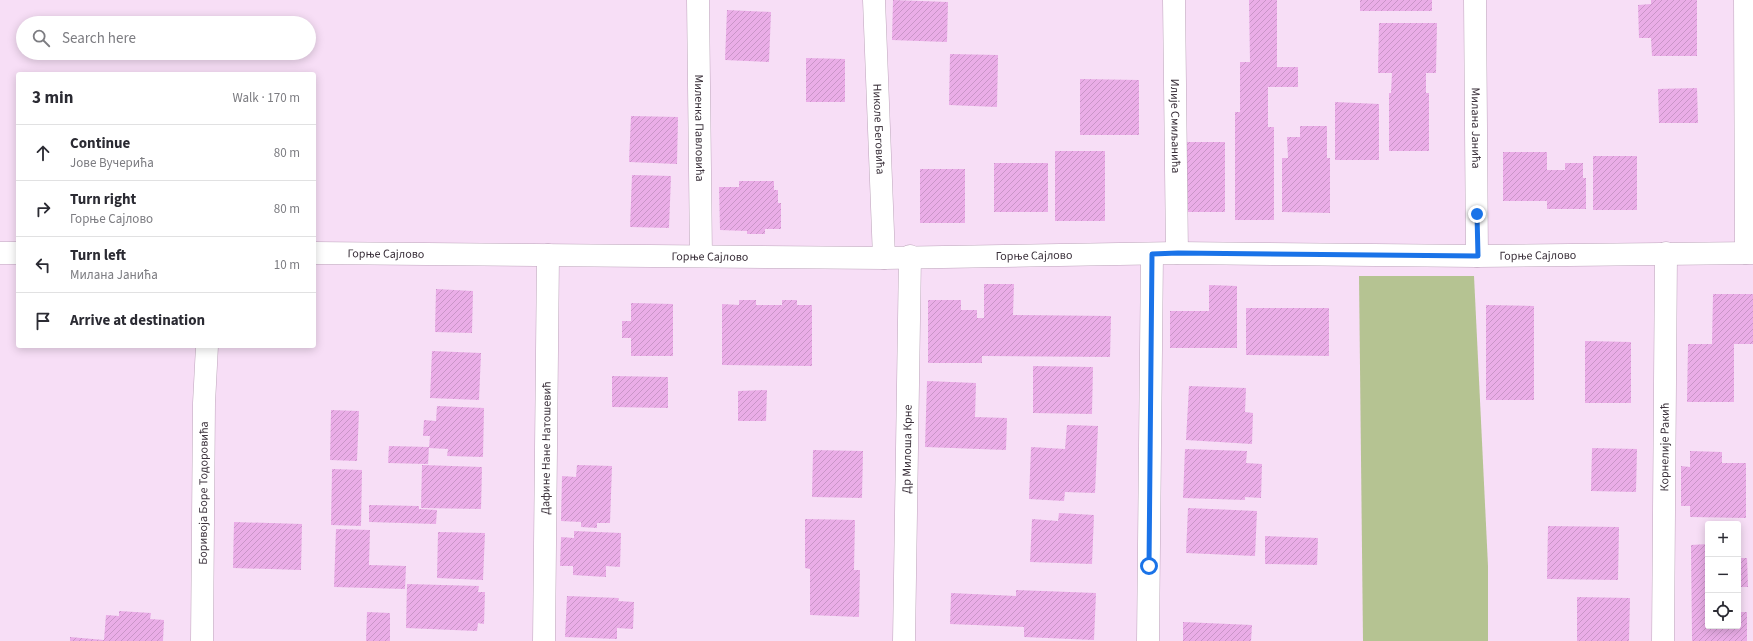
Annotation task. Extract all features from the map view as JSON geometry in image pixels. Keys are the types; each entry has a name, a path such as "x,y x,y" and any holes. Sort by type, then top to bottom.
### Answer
{"street":[{"name":"Миленка Павловића","path":"698,0 701,255"},
{"name":"Николе Беговића","path":"874,0 884,258"},
{"name":"Илије Смиљанића","path":"1174,0 1178,253"},
{"name":"Милана Јанића","path":"1475,0 1478,256"},
{"path":"1746,0 1749,253"},
{"path":"0,253 16,253"},
{"name":"Горње Сајлово","path":"316,253 701,255 884,258 910,256 1178,253 1478,256 1749,253"},
{"name":"Корнелије Ракић","path":"1663,641 1666,253"},
{"path":"1148,641 1152,254"},
{"name":"Дафине Нане Натошевић","path":"544,641 548,255"},
{"name":"Др Милоша Крне","path":"904,641 910,256"},
{"name":"Боривоја Боре Тодоровића","path":"202,641 204,403 207,348"}],"green space":[{"path":"1359,276 1474,276 1488,566 1488,641 1363,641"}],"building":[{"path":"893,0 948,2 947,42 892,40"},
{"path":"1249,0 1277,0 1277,67 1298,67 1298,87 1268,87 1268,127 1274,127 1274,220 1235,220 1235,112 1240,112 1240,62 1250,62"},
{"path":"1360,0 1432,0 1432,11 1360,11"},
{"path":"1651,0 1697,0 1697,56 1652,56 1651,38 1639,38 1638,5 1651,4"},
{"path":"727,10 771,12 769,62 725,60"},
{"path":"1379,23 1437,23 1436,73 1426,73 1426,93 1429,93 1429,151 1389,151 1389,93 1391,93 1392,73 1378,73"},
{"path":"950,54 998,55 997,107 949,105"},
{"path":"806,58 845,59 845,102 806,102"},
{"path":"1080,79 1139,80 1139,135 1080,135"},
{"path":"1697,88 1698,123 1659,123 1658,89"},
{"path":"1335,102 1379,104 1379,160 1335,160"},
{"path":"631,116 678,117 677,164 629,162"},
{"path":"1300,126 1327,126 1327,158 1330,158 1330,213 1282,212 1282,158 1288,158 1287,137 1300,137"},
{"path":"1186,142 1225,142 1225,212 1187,212"},
{"path":"1055,151 1105,151 1105,221 1055,221"},
{"path":"1503,152 1547,152 1547,170 1565,170 1565,163 1583,163 1583,178 1586,178 1586,209 1547,209 1547,201 1503,201"},
{"path":"1593,156 1637,156 1637,210 1593,210"},
{"path":"994,163 1048,163 1048,212 994,212"},
{"path":"920,169 965,169 965,223 920,223"},
{"path":"632,175 671,176 669,228 630,227"},
{"path":"739,181 774,181 774,190 778,190 778,203 781,203 781,229 765,229 765,234 747,234 747,231 720,230 719,187 739,187"},
{"path":"984,284 1014,284 1013,315 1111,316 1110,357 982,356 982,363 928,363 928,300 961,300 961,310 977,310 977,318 984,318"},
{"path":"1209,285 1237,286 1237,348 1170,348 1170,311 1209,311"},
{"path":"436,289 473,291 472,333 435,332"},
{"path":"1713,294 1753,294 1753,344 1734,344 1734,402 1687,402 1688,344 1712,344"},
{"path":"739,300 756,300 756,305 782,305 782,300 797,300 797,305 812,305 812,366 722,365 722,304 739,305"},
{"path":"631,303 673,304 673,356 631,356 631,338 622,338 622,321 631,321"},
{"path":"1486,305 1534,306 1534,400 1486,400"},
{"path":"1246,308 1329,308 1329,356 1246,355"},
{"path":"1585,341 1631,342 1631,403 1585,403"},
{"path":"432,351 481,353 479,400 430,398"},
{"path":"1033,366 1093,367 1092,414 1033,413"},
{"path":"612,376 668,377 668,408 612,407"},
{"path":"927,381 976,383 975,417 1007,418 1006,450 925,447"},
{"path":"1189,386 1246,388 1245,412 1253,413 1252,444 1186,440"},
{"path":"767,390 766,421 738,421 738,391"},
{"path":"437,406 484,408 483,457 447,456 448,449 429,448 430,436 423,436 424,420 436,421"},
{"path":"331,410 359,411 357,461 330,460"},
{"path":"1067,425 1098,426 1095,493 1065,492 1064,501 1029,499 1031,447 1065,449"},
{"path":"389,446 429,447 428,464 388,463"},
{"path":"1592,448 1637,449 1636,492 1591,491"},
{"path":"1185,449 1247,451 1246,463 1262,464 1261,498 1245,497 1245,500 1183,498"},
{"path":"813,450 863,451 862,498 812,497"},
{"path":"1690,451 1722,452 1722,463 1746,463 1746,518 1690,517 1690,506 1681,506 1681,466 1690,467"},
{"path":"422,465 482,467 481,509 421,508"},
{"path":"577,465 612,466 610,523 597,523 597,528 581,527 581,522 561,521 562,476 576,477"},
{"path":"332,469 362,470 361,526 331,525"},
{"path":"369,505 419,506 419,509 437,510 436,524 369,522"},
{"path":"1188,508 1257,511 1255,556 1186,553"},
{"path":"1059,513 1094,515 1092,564 1030,562 1032,519 1058,521"},
{"path":"805,519 855,520 854,570 860,570 859,617 810,615 810,569 805,568"},
{"path":"234,522 302,524 301,570 233,568"},
{"path":"1548,526 1619,527 1618,580 1547,579"},
{"path":"336,529 370,530 369,565 406,566 405,589 334,587"},
{"path":"574,531 621,533 620,567 606,566 606,577 573,575 573,566 560,566 561,537 574,538"},
{"path":"438,532 485,533 483,580 437,578"},
{"path":"1265,536 1318,538 1317,565 1265,564"},
{"path":"1705,544 1705,629 1741,629 1741,612 1747,612 1747,641 1692,641 1691,545"},
{"path":"1741,558 1747,558 1748,587 1741,587"},
{"path":"407,584 479,586 478,592 485,592 484,624 478,623 477,631 406,628"},
{"path":"1016,590 1096,593 1094,640 1024,637 1024,627 950,624 951,593 1016,596"},
{"path":"567,596 619,598 618,601 634,602 633,629 617,628 617,639 565,637"},
{"path":"1577,597 1630,598 1629,641 1577,641"},
{"path":"119,611 151,613 150,619 164,620 163,641 70,641 70,637 104,640 106,615 119,616"},
{"path":"367,612 390,613 390,641 366,641"},
{"path":"1183,622 1252,625 1251,641 1183,641"}],"route":[{"path":"1149,566 1152,254 1478,256 1477,214"}]}
